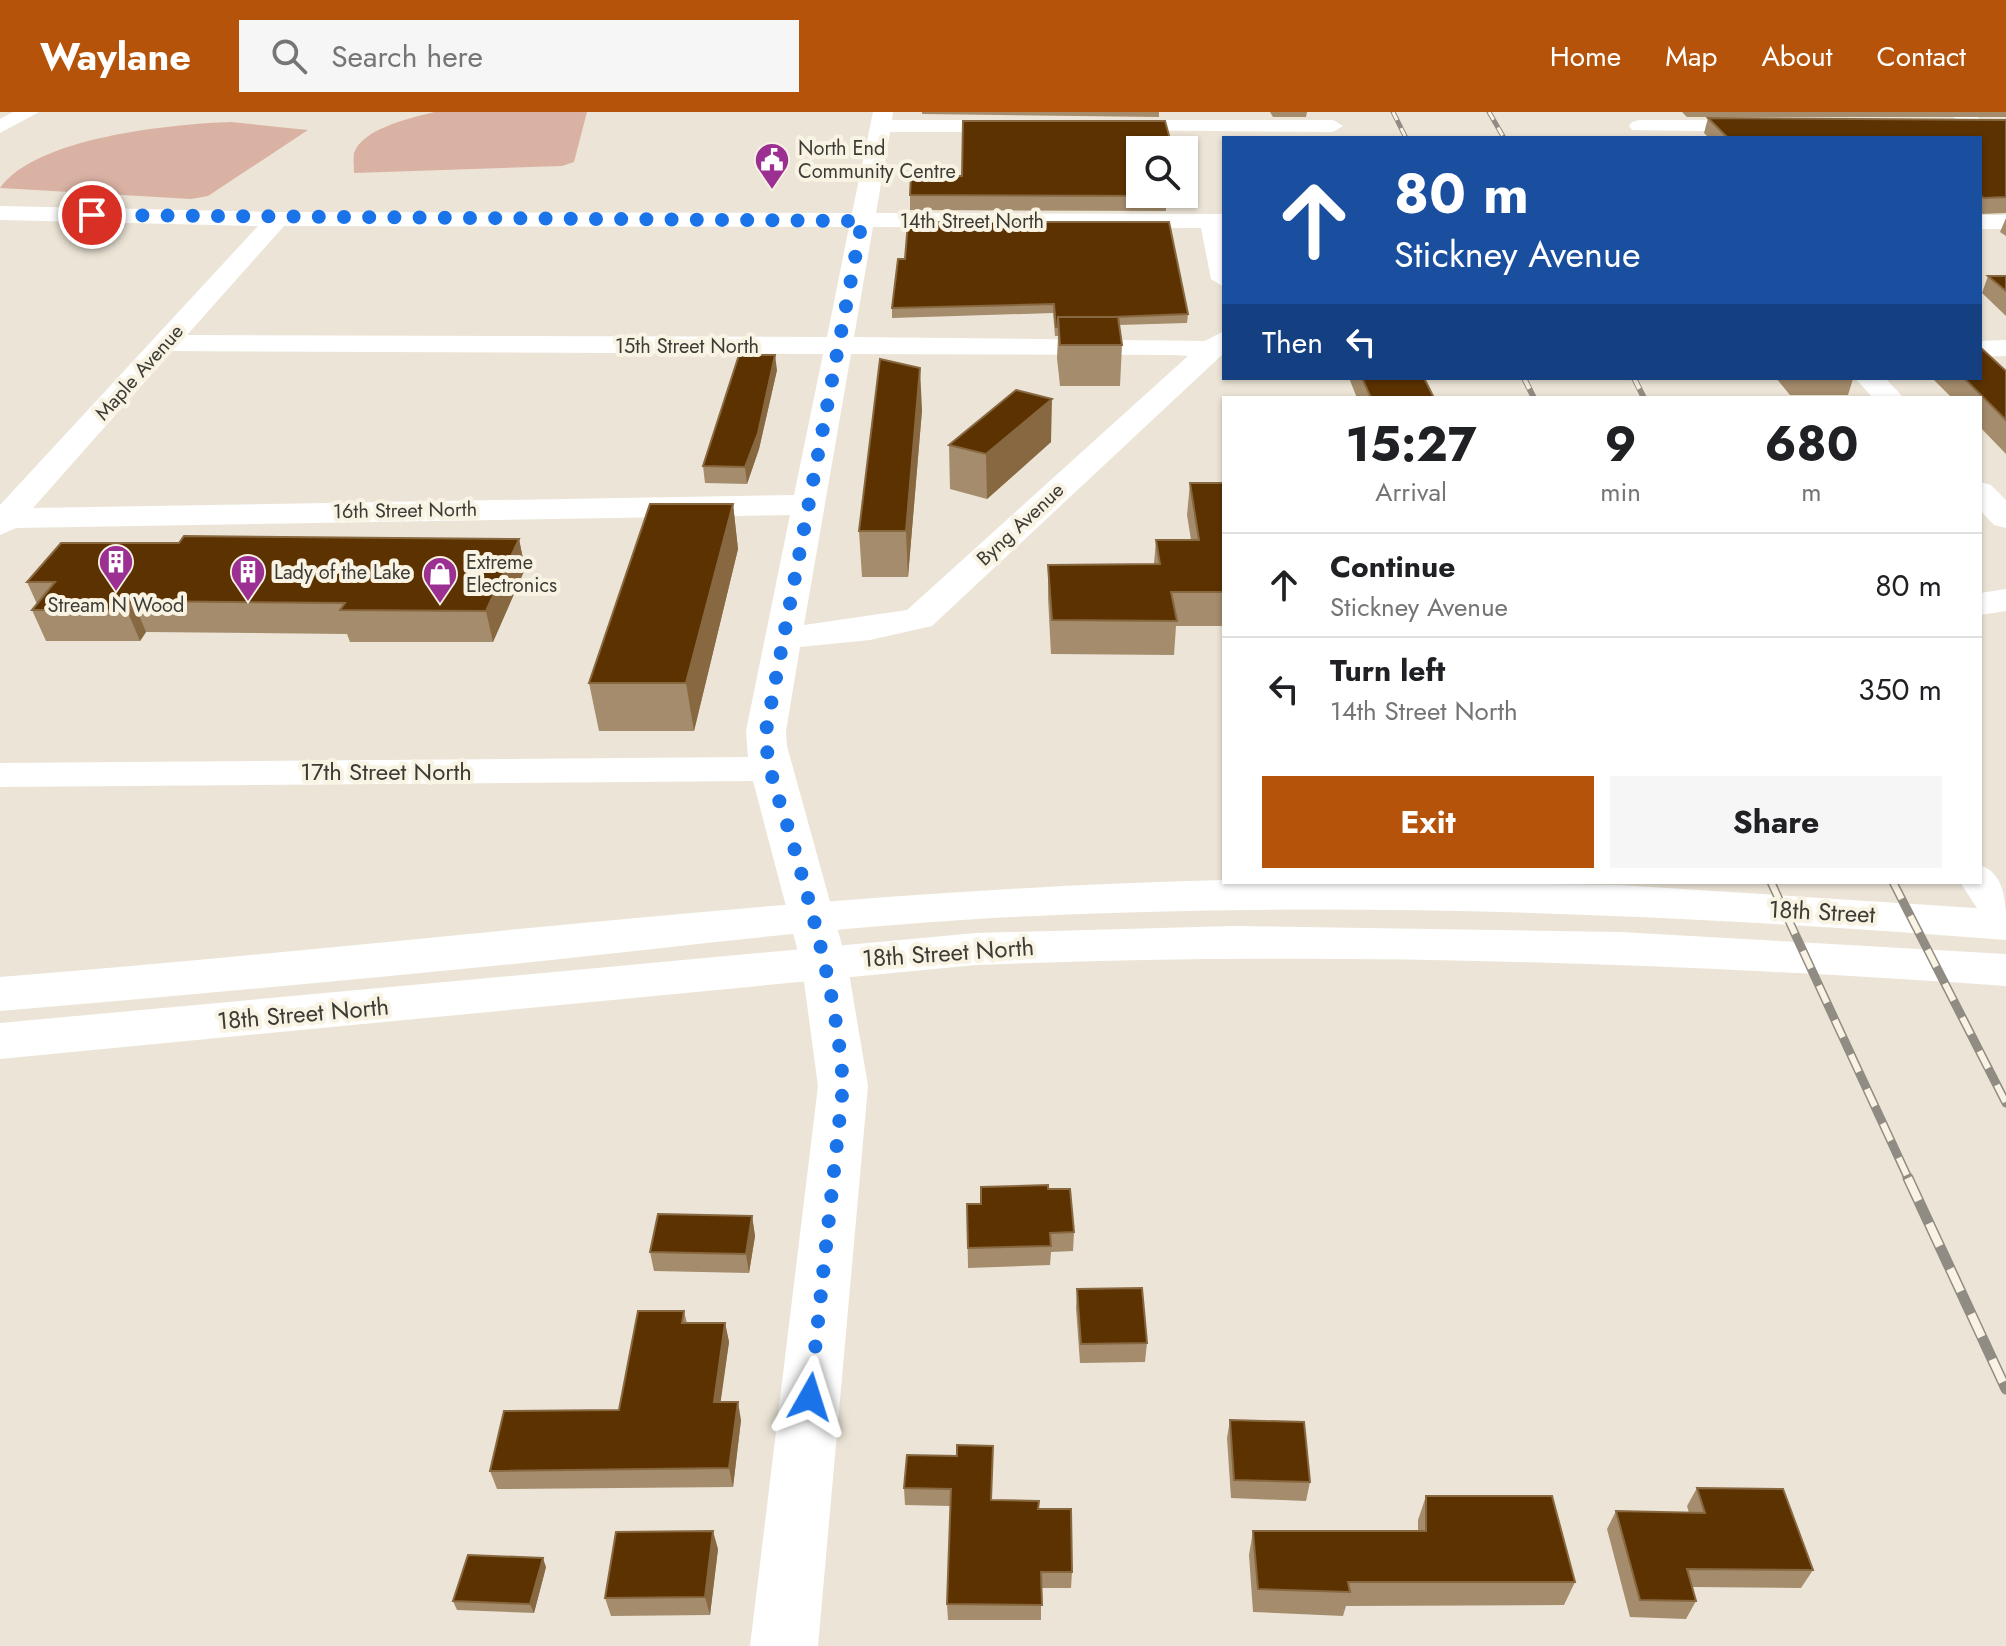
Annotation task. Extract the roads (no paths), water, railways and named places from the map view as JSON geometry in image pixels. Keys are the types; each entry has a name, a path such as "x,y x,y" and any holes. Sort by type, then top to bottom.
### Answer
{"street":[{"path":"0,127 29,112"},
{"path":"784,1646 843,1086 839,1034 797,960 766,731 882,119 1050,126"},
{"path":"1951,119 1976,126 2006,126"},
{"path":"1081,126 1333,125"},
{"path":"1638,125 1790,126"},
{"path":"1976,126 2006,147"},
{"name":"14th Street North","path":"0,213 277,219 1218,221"},
{"name":"Maple Avenue","path":"2,521 277,219"},
{"path":"1218,221 1222,260"},
{"path":"1982,222 2006,222"},
{"name":"15th Street North","path":"165,343 1217,344"},
{"name":"Byng Avenue","path":"783,638 870,629 919,618 1217,344"},
{"path":"1982,349 2006,348"},
{"path":"1871,380 1887,396"},
{"path":"1982,494 2006,518"},
{"name":"16th Street North","path":"2,521 810,505"},
{"path":"1982,604 2006,600"},
{"name":"17th Street North","path":"0,775 771,769"},
{"path":"1982,882 2006,917"},
{"name":"18th Street North","path":"0,994 306,968 893,910 1217,895 1455,897 1639,903"},
{"name":"18th Street","path":"1639,903 2006,925"},
{"name":"18th Street North","path":"0,1041 797,960 1109,942 1263,939 1659,949"},
{"name":"18th Street","path":"1659,949 2006,970"}],"railway":[{"path":"1393,112 1405,136"},
{"path":"1489,112 1503,136"},
{"path":"1525,380 1533,396"},
{"path":"1635,380 1643,396"},
{"path":"1772,884 1909,1180"},
{"path":"1894,884 2006,1103"},
{"path":"1908,1178 2006,1389"}],"place":[{"name":"North End Community Centre","path":"772,191"},
{"name":"Stream N Wood","path":"116,593"},
{"name":"Lady of the Lake","path":"248,603"},
{"name":"Extreme Electronics","path":"440,605"}]}
